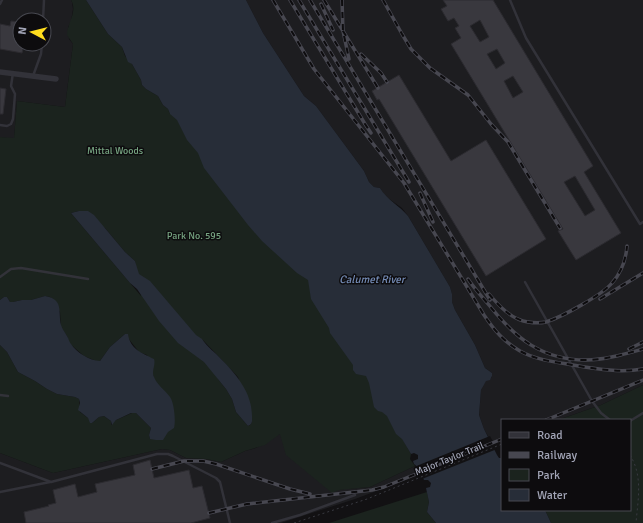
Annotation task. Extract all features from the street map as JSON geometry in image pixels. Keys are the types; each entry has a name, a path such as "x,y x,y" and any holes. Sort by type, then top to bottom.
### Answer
{"street":[{"path":"0,72 56,79"}],"lane":[{"path":"0,4 2,0"},
{"path":"43,12 44,0"},
{"path":"510,0 526,38 640,224 643,222"},
{"path":"33,76 41,52"},
{"path":"0,126 7,126 11,124 13,119 15,94 11,86 13,73"},
{"path":"0,277 11,269 21,268 88,279"},
{"path":"525,282 592,401 601,413 609,419"},
{"path":"0,395 8,396"},
{"path":"631,420 643,414"},
{"path":"0,492 51,482 157,454 168,454 216,478 220,482 230,523"},
{"path":"0,463 51,482"},
{"path":"272,523 300,515 355,495"}],"path":[{"name":"Major Taylor Trail","path":"294,523 336,510 501,444"},
{"path":"631,456 635,462 639,481 636,523"}],"shaded area":[{"path":"0,0 71,0 73,9 71,22 68,27 69,39 73,44 65,107 17,101 14,139 0,137"},
{"path":"246,0 643,0 643,385 601,405 561,419 501,419 501,440 492,443 484,429 479,415 481,390 486,380 492,377 492,373 485,368 475,345 455,310 452,302 450,287 408,216 402,208 385,196 380,188 374,187 369,182 364,171 316,106 304,96 263,33"},
{"path":"286,430 331,490 370,487 415,466 419,468 422,474 355,499 281,523 0,523 0,453 53,473 162,449 170,450 186,458 206,459 221,462 245,451 256,448"}],"green space":[{"name":"Mittal Woods","path":"71,0 86,0 108,34 122,47 125,56 132,64 141,80 142,85 158,96 170,114 176,110 316,287 411,454 410,459 415,466 370,487 339,490 332,493 286,455 280,434 265,445 245,451 221,462 206,459 186,458 170,450 162,449 53,473 0,453 0,345 7,352 18,372 57,394 79,399 80,412 92,423 99,417 104,416 111,421 111,425 116,420 132,413 136,413 151,428 149,435 150,439 157,383 147,355 139,352 125,334 110,347 100,361 96,361 84,356 69,343 67,336 61,327 60,312 54,300 50,297 45,296 31,300 13,302 10,302 7,297 0,300 0,137 14,138 17,101 65,107 73,44 67,35 67,31 73,13 73,4","holes":["79,211 105,228 125,252 135,261 141,296 71,213","202,339 238,377 252,422 250,425 248,426 236,412 232,399 218,379"]},
{"path":"643,385 643,523 551,523 545,511 631,511 631,419 561,419 601,405"},
{"path":"427,492 429,502 427,512 436,523 329,523"}],"water":[{"name":"Calumet River","path":"86,0 246,0 263,33 304,96 316,106 364,171 369,182 374,187 380,188 386,196 408,216 450,287 452,302 455,310 475,345 485,368 492,373 490,380 486,381 481,390 479,415 497,455 501,458 501,511 545,511 551,523 436,523 427,512 429,502 426,488 430,487 431,483 428,480 424,480 419,468 413,461 418,459 418,455 414,453 411,454 402,439 396,434 387,416 374,407 366,376 356,374 353,370 353,365 330,333 329,328 311,299 308,280 297,273 262,241 248,225 204,168 198,153 187,140 177,120 170,114 158,96 142,85 141,80 132,64 128,62 122,47 108,34"},
{"path":"88,211 94,215 125,252 135,261 139,274 150,281 196,335 219,356 238,378 249,400 252,419 250,425 248,426 236,412 232,399 226,389 204,362 178,343 159,321 137,289 130,283 71,213"},
{"path":"45,296 55,300 58,303 62,328 73,347 84,356 100,361 110,347 125,334 128,334 131,343 137,350 154,359 154,377 173,403 175,421 174,428 168,432 163,440 150,439 149,435 151,428 136,413 131,413 116,420 112,425 111,421 104,416 99,417 90,423 88,418 78,410 80,403 79,399 57,394 18,372 7,352 0,345 0,300 7,297 10,302 13,302 31,300"}],"pier":[{"path":"490,436 497,449 422,479 417,469 414,467"}],"building":[{"path":"443,0 493,0 593,166 584,172 621,233 576,260 558,231 563,229 451,44 461,38 455,28 459,26 454,18 448,21 441,9 447,6","holes":["480,20 489,37 480,42 470,26","497,49 505,63 496,69 487,54","513,76 523,92 513,98 504,81","575,176 595,210 585,216 564,182"]},
{"path":"12,21 12,51 0,49 0,24 10,26"},
{"path":"399,75 451,161 486,140 546,239 486,276 379,99 377,100 372,91"},
{"path":"0,88 6,89 3,114 0,114"},
{"path":"150,460 154,478 189,470 193,488 202,486 210,518 191,523 26,523 24,512 56,503 53,490 75,484 78,497 97,492 95,484 135,475 133,465"}],"railway":[{"path":"273,0 314,69 404,183 484,315 509,344 532,357 546,360 608,370 625,371 643,369"},
{"path":"290,0 371,133"},
{"path":"299,0 409,182"},
{"path":"310,0 490,300"},
{"path":"324,0 378,88"},
{"path":"342,0 343,31 349,59"},
{"path":"383,0 411,49 430,68 468,95 491,124 508,142 560,228"},
{"path":"321,4 333,30"},
{"path":"361,54 381,73 387,82"},
{"path":"420,193 433,222"},
{"path":"489,294 502,308 522,321 540,323 546,322 581,305 607,288 615,279 620,270 626,256 627,246"},
{"path":"600,299 643,273"},
{"path":"468,279 509,328 531,345 543,351 570,359 593,360 622,355 643,349"},
{"path":"629,349 643,342"},
{"path":"548,419 643,380"},
{"path":"209,513 247,504 372,490 384,487 501,439"},
{"path":"152,469 184,461 203,461 310,494"}],"park label":[{"name":"Park No. 595","path":"194,235"}]}
